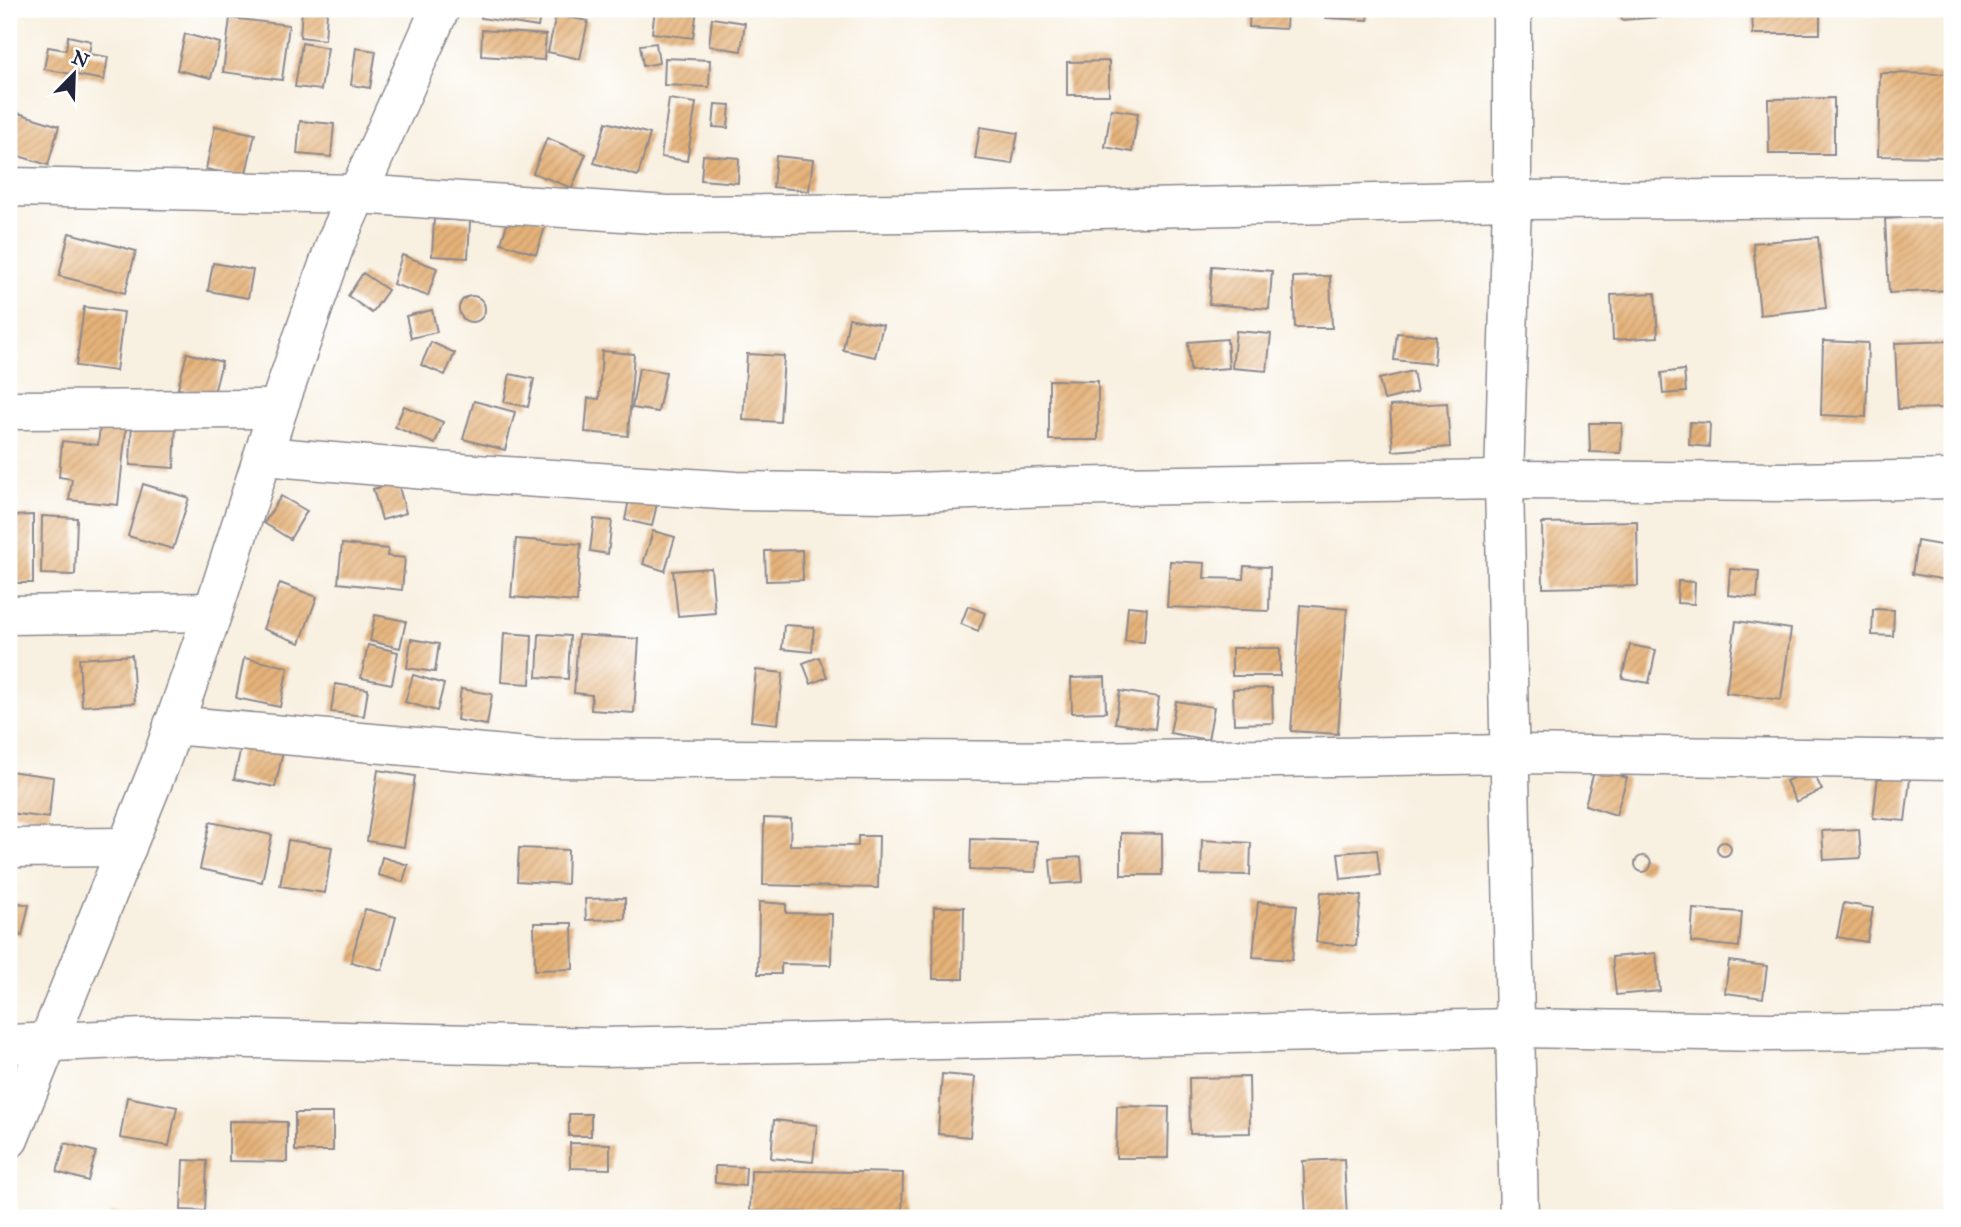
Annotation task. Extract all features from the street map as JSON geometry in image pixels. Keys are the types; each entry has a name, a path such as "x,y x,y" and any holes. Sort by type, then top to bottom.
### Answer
{"street":[{"path":"9,1139 127,847 173,725 214,612 278,409 336,242 440,9"},
{"path":"1512,9 1512,200 1504,480 1519,1218"},
{"path":"9,187 358,194 667,215 910,213 1512,200 1952,198"},
{"path":"9,410 278,409"},
{"path":"264,456 461,473 736,491 889,493 1049,487 1504,480 1793,482 1952,479"},
{"path":"9,615 214,612"},
{"path":"173,725 539,758 1089,761 1511,754 1952,760"},
{"path":"9,848 127,847"},
{"path":"9,1044 167,1037 602,1047 1516,1028 1770,1032 1952,1030"}],"building":[{"path":"302,9 327,12 325,40 300,37"},
{"path":"483,9 541,9 538,27 481,18"},
{"path":"655,9 697,9 693,38 652,33"},
{"path":"1250,9 1287,9 1286,29 1249,27"},
{"path":"1326,9 1369,9 1368,20 1326,18"},
{"path":"1621,9 1661,9 1661,17 1622,20"},
{"path":"1752,9 1820,9 1820,34 1753,34"},
{"path":"556,15 588,21 580,59 548,52"},
{"path":"230,18 289,25 282,80 223,72"},
{"path":"712,18 745,23 741,51 709,46"},
{"path":"482,30 546,35 544,60 481,56"},
{"path":"185,34 220,43 211,78 177,70"},
{"path":"68,36 91,41 89,54 108,57 104,80 44,69 48,47 66,50"},
{"path":"302,43 328,48 321,90 295,87"},
{"path":"656,43 659,63 643,66 640,45"},
{"path":"356,48 376,51 370,88 351,85"},
{"path":"665,58 710,60 709,87 664,85"},
{"path":"1109,61 1109,95 1067,95 1067,62"},
{"path":"1880,73 1952,74 1952,157 1878,156"},
{"path":"1834,98 1834,154 1769,154 1768,99"},
{"path":"669,99 696,103 687,161 661,157"},
{"path":"715,104 730,105 728,128 713,127"},
{"path":"1111,109 1138,113 1132,152 1105,147"},
{"path":"18,113 59,126 48,165 9,153"},
{"path":"300,121 334,124 331,157 297,154"},
{"path":"606,122 650,134 638,176 594,163"},
{"path":"215,126 255,134 245,177 206,169"},
{"path":"980,127 1018,133 1012,164 975,159"},
{"path":"547,138 586,154 572,188 533,173"},
{"path":"703,155 739,158 738,183 701,180"},
{"path":"776,156 813,160 809,191 773,187"},
{"path":"511,211 547,222 536,254 501,243"},
{"path":"1952,215 1952,290 1889,293 1885,219"},
{"path":"434,219 470,221 468,258 432,256"},
{"path":"69,233 136,251 125,293 59,276"},
{"path":"1818,237 1826,308 1760,315 1753,243"},
{"path":"402,255 437,268 428,296 393,284"},
{"path":"213,263 253,270 248,298 208,291"},
{"path":"1212,266 1272,271 1269,309 1209,304"},
{"path":"363,273 388,290 372,313 348,296"},
{"path":"1330,276 1332,328 1295,328 1293,277"},
{"path":"1655,293 1658,337 1613,340 1611,295"},
{"path":"472,296 481,300 485,309 481,318 472,322 463,318 459,309 463,300"},
{"path":"84,307 124,312 116,371 76,366"},
{"path":"432,310 437,332 411,338 406,316"},
{"path":"849,318 883,325 875,357 843,350"},
{"path":"1236,331 1271,334 1267,371 1232,368"},
{"path":"1397,333 1436,336 1434,364 1394,360"},
{"path":"1227,339 1229,368 1190,371 1188,342"},
{"path":"1823,341 1868,343 1866,417 1821,415"},
{"path":"1952,341 1952,408 1898,409 1895,343"},
{"path":"431,342 455,353 445,375 421,365"},
{"path":"602,351 634,354 628,436 585,432 588,398 599,399"},
{"path":"187,353 222,362 213,397 178,388"},
{"path":"747,354 784,356 780,422 743,420"},
{"path":"639,368 666,372 658,412 632,408"},
{"path":"1684,370 1686,392 1663,394 1661,373"},
{"path":"1413,371 1417,392 1384,400 1379,379"},
{"path":"510,374 534,379 528,407 504,402"},
{"path":"1049,380 1098,381 1098,440 1049,440"},
{"path":"474,401 515,412 505,450 463,439"},
{"path":"1447,403 1450,447 1393,451 1390,406"},
{"path":"404,406 443,422 435,444 395,427"},
{"path":"132,419 176,422 174,468 130,465"},
{"path":"1690,422 1710,423 1709,447 1689,445"},
{"path":"1589,423 1622,423 1621,453 1590,452"},
{"path":"100,426 126,429 118,505 69,500 72,479 59,477 62,441 98,445"},
{"path":"398,483 406,513 382,520 373,489"},
{"path":"143,484 189,498 173,549 128,536"},
{"path":"631,489 659,495 652,526 625,520"},
{"path":"281,496 307,511 290,539 264,523"},
{"path":"33,515 33,583 9,583 9,516"},
{"path":"42,516 77,518 75,575 41,574"},
{"path":"594,519 612,521 608,554 590,551"},
{"path":"1637,521 1638,586 1543,588 1542,523"},
{"path":"653,531 675,537 665,571 643,564"},
{"path":"516,539 581,544 577,602 511,597"},
{"path":"1917,541 1952,547 1952,581 1912,574"},
{"path":"342,544 388,549 387,556 405,558 402,590 338,583"},
{"path":"802,550 803,580 766,581 765,551"},
{"path":"1170,561 1205,563 1204,578 1243,579 1244,566 1270,567 1269,611 1167,607"},
{"path":"711,568 715,613 678,616 673,571"},
{"path":"1730,569 1759,571 1757,598 1728,595"},
{"path":"1678,581 1695,582 1694,604 1677,603"},
{"path":"280,583 317,597 300,643 263,629"},
{"path":"1300,605 1347,609 1338,734 1291,731"},
{"path":"968,606 985,613 978,631 961,624"},
{"path":"1128,606 1147,608 1144,642 1125,641"},
{"path":"1873,609 1894,610 1893,636 1872,635"},
{"path":"375,615 406,621 400,648 370,641"},
{"path":"1736,621 1791,629 1781,700 1726,693"},
{"path":"784,625 814,627 812,652 782,649"},
{"path":"504,633 532,635 530,684 501,682"},
{"path":"539,634 570,636 568,679 537,677"},
{"path":"578,635 639,639 634,713 591,710 592,695 574,693"},
{"path":"411,639 439,644 435,672 407,668"},
{"path":"368,645 398,652 392,684 361,678"},
{"path":"1630,645 1656,650 1649,683 1622,678"},
{"path":"1232,648 1280,648 1280,676 1232,676"},
{"path":"132,655 135,703 82,706 79,659"},
{"path":"819,657 827,677 811,684 803,663"},
{"path":"244,658 288,667 280,707 236,698"},
{"path":"756,670 783,673 778,724 751,721"},
{"path":"413,675 444,684 437,711 405,702"},
{"path":"1105,677 1106,712 1072,713 1071,678"},
{"path":"335,684 368,689 364,716 331,712"},
{"path":"1272,688 1273,723 1234,724 1233,689"},
{"path":"461,689 492,694 487,725 457,720"},
{"path":"1120,691 1159,697 1155,729 1115,723"},
{"path":"1176,701 1214,707 1208,740 1170,733"},
{"path":"244,733 285,743 275,787 234,779"},
{"path":"1595,768 1627,778 1616,815 1585,805"},
{"path":"378,770 415,776 404,847 367,841"},
{"path":"1812,770 1822,790 1796,802 1786,781"},
{"path":"9,771 53,777 49,818 9,813"},
{"path":"1878,776 1910,779 1905,821 1873,818"},
{"path":"764,818 791,819 790,845 858,846 858,836 879,836 878,888 763,885"},
{"path":"210,822 272,835 262,882 200,869"},
{"path":"1859,829 1861,858 1824,860 1822,831"},
{"path":"1121,833 1162,834 1162,875 1121,875"},
{"path":"971,839 1037,841 1036,872 970,870"},
{"path":"288,840 332,847 325,893 280,886"},
{"path":"1202,840 1251,843 1250,875 1201,874"},
{"path":"1721,842 1727,842 1731,849 1727,856 1721,856 1717,852 1717,846"},
{"path":"519,848 568,850 567,884 517,881"},
{"path":"1377,850 1380,875 1341,879 1338,853"},
{"path":"1643,856 1649,858 1649,870 1643,872 1637,870 1635,864 1637,858"},
{"path":"382,857 408,865 403,882 378,875"},
{"path":"1081,857 1083,882 1052,884 1050,859"},
{"path":"1321,892 1361,896 1356,946 1316,942"},
{"path":"625,898 625,919 586,920 585,899"},
{"path":"9,901 29,905 22,936 9,932"},
{"path":"759,902 786,904 786,913 832,914 831,965 781,964 781,974 758,974"},
{"path":"1258,902 1297,905 1292,960 1253,957"},
{"path":"1844,903 1873,908 1867,942 1837,937"},
{"path":"934,907 964,907 963,979 933,979"},
{"path":"365,909 396,917 382,970 351,962"},
{"path":"1693,909 1742,912 1739,947 1691,942"},
{"path":"534,923 572,923 573,969 535,970"},
{"path":"1656,953 1660,991 1616,995 1612,957"},
{"path":"1729,961 1767,966 1763,998 1725,993"},
{"path":"942,1074 975,1077 970,1137 938,1134"},
{"path":"1249,1077 1250,1133 1190,1134 1189,1078"},
{"path":"127,1097 177,1107 169,1146 120,1138"},
{"path":"1117,1106 1169,1107 1168,1158 1116,1158"},
{"path":"295,1113 333,1113 333,1151 295,1151"},
{"path":"569,1114 591,1114 591,1136 569,1136"},
{"path":"774,1120 817,1125 813,1162 771,1158"},
{"path":"229,1121 287,1122 287,1162 229,1161"},
{"path":"65,1143 96,1152 88,1181 57,1172"},
{"path":"570,1143 610,1144 610,1169 570,1168"},
{"path":"1344,1159 1347,1218 1306,1218 1303,1161"},
{"path":"183,1160 207,1161 205,1211 181,1210"},
{"path":"715,1166 746,1167 745,1186 715,1183"},
{"path":"751,1170 903,1173 902,1214 750,1211"},
{"path":"111,1213 146,1216 146,1218 111,1218"}]}
